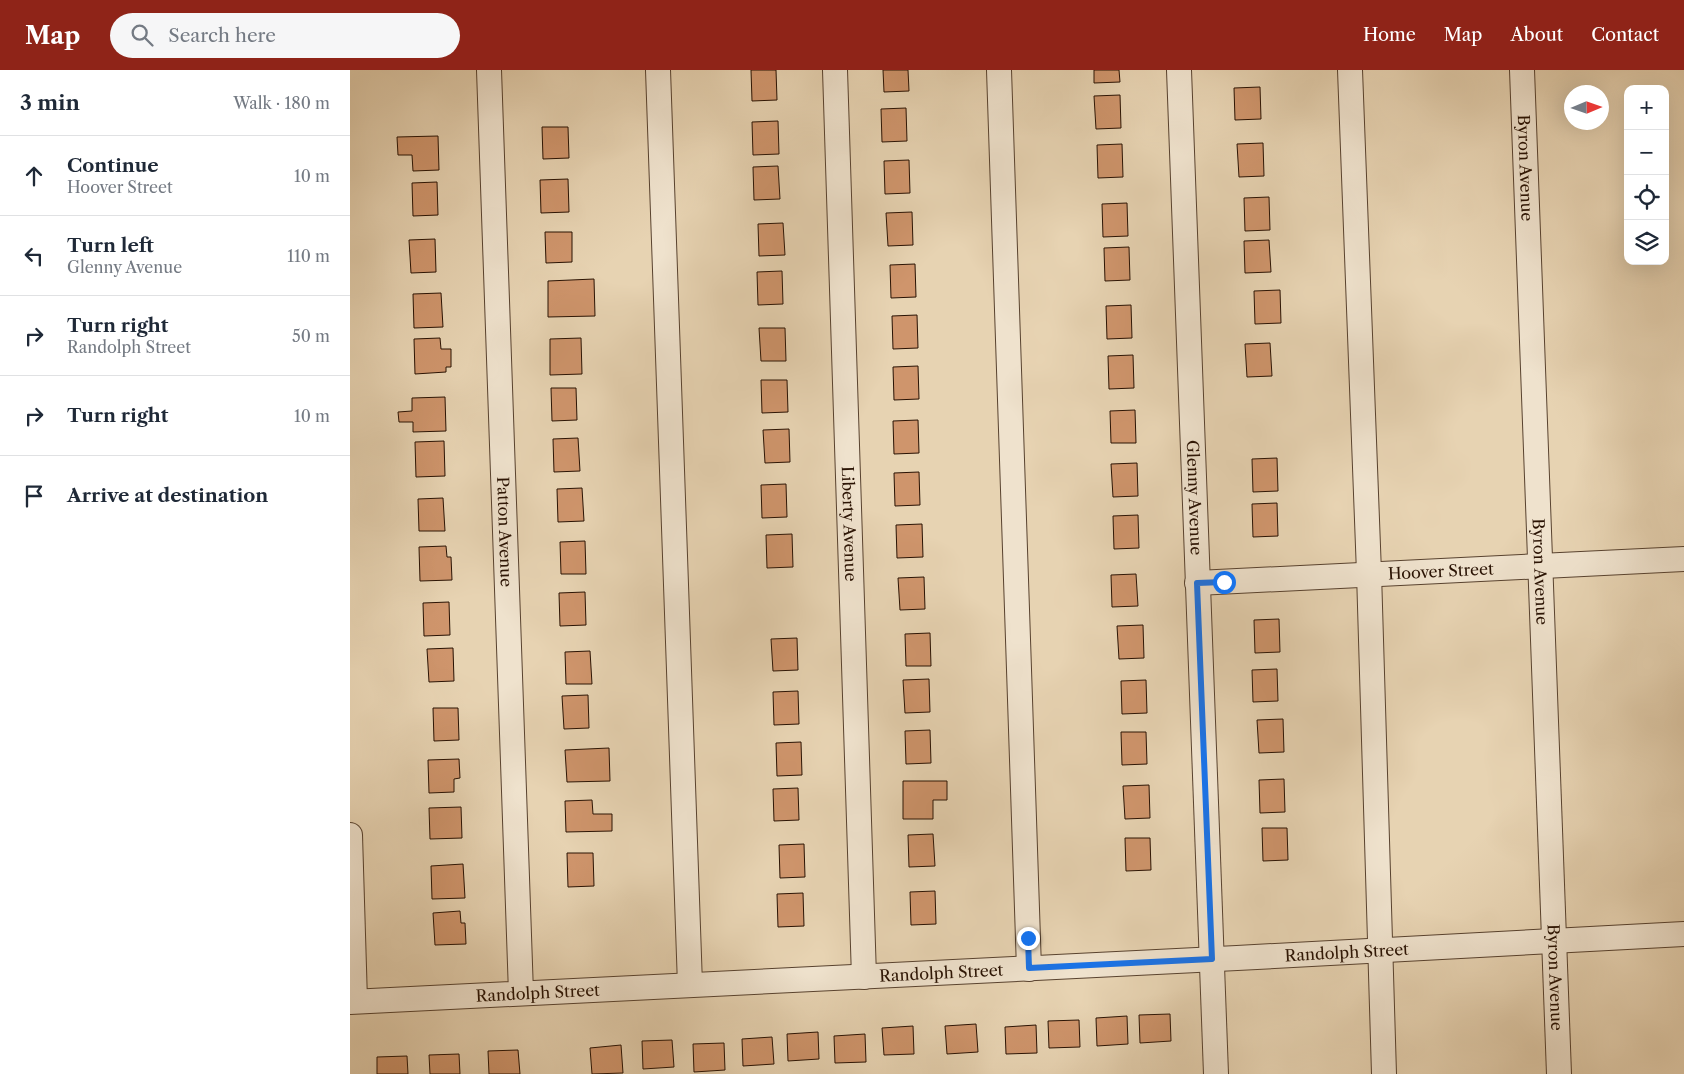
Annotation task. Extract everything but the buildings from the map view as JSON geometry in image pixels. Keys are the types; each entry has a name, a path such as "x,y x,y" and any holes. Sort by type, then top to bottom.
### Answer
{"street":[{"name":"Patton Avenue","path":"489,70 521,993"},
{"path":"658,70 690,985"},
{"name":"Liberty Avenue","path":"835,70 864,977"},
{"path":"999,70 1029,968"},
{"name":"Glenny Avenue","path":"1180,70 1216,1074"},
{"path":"1350,70 1369,573 1378,951 1384,1074"},
{"name":"Byron Avenue","path":"1522,70 1559,1074"},
{"name":"Hoover Street","path":"1197,583 1369,573 1684,559"},
{"path":"350,834 352,1002"},
{"name":"Randolph Street","path":"352,1002 1684,934"}],"route":[{"path":"1028,938 1029,968 1212,959 1197,583 1224,582"}]}
